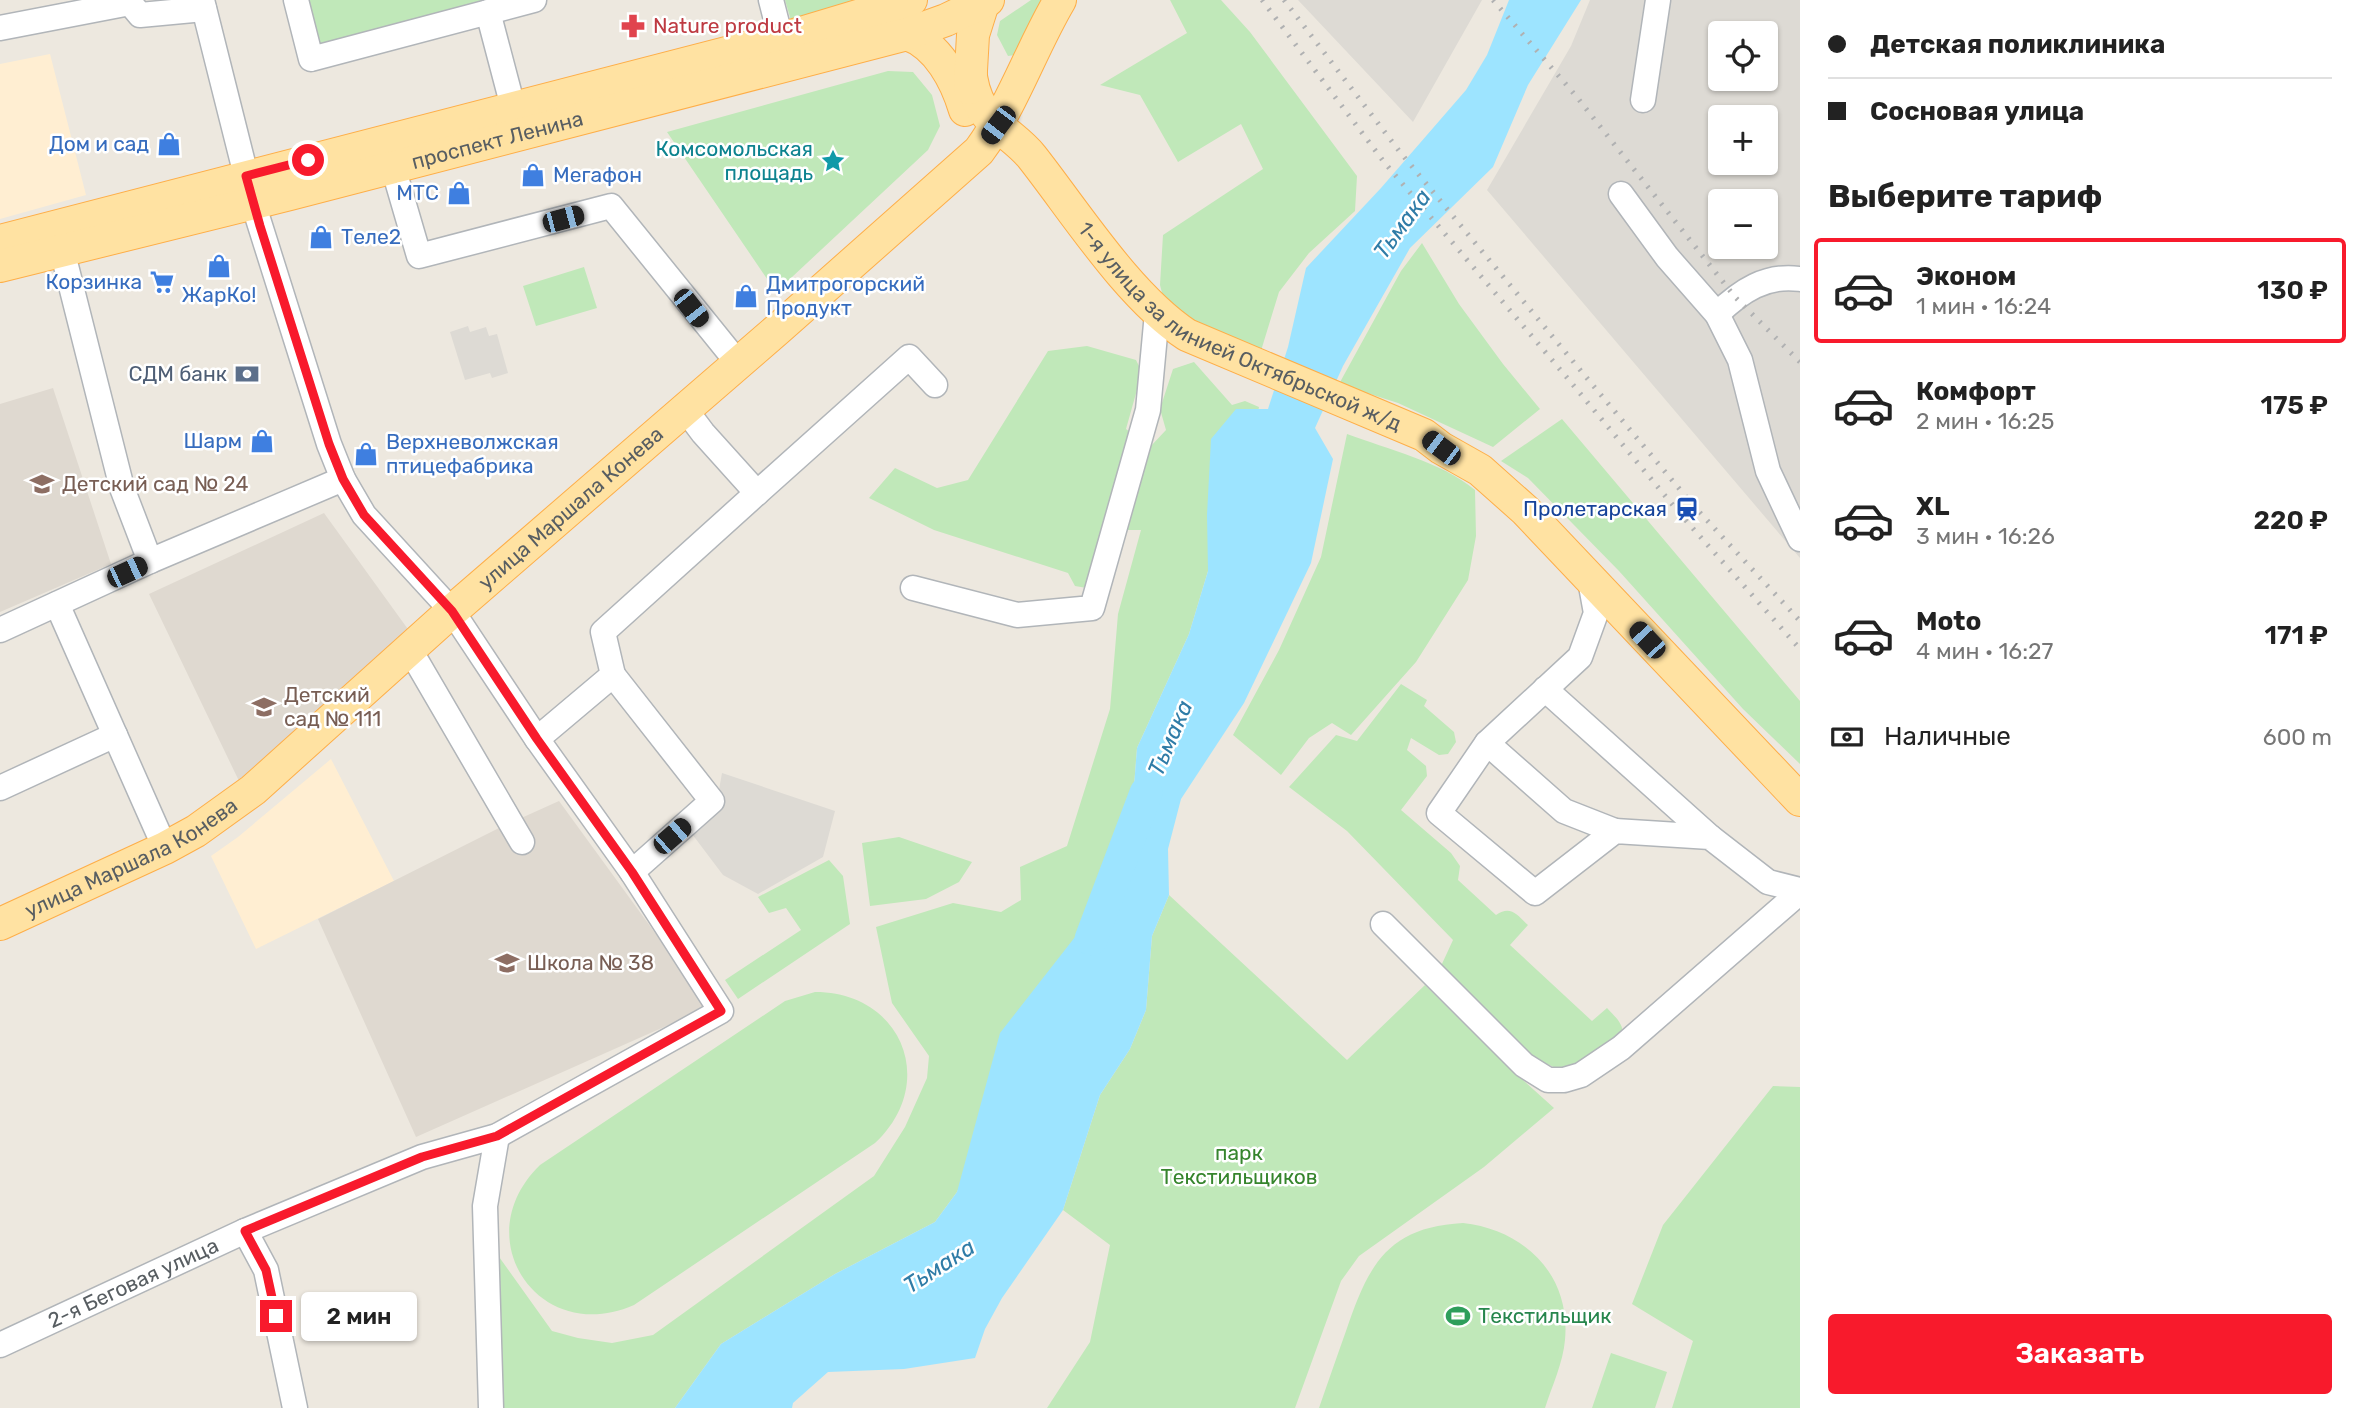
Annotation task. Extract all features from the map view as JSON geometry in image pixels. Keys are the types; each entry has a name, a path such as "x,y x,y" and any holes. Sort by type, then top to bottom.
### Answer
{"main road":[{"name":"проспект Ленина","path":"0,266 62,250 513,107 781,39 911,0"},
{"name":"улица Маршала Конева","path":"0,924 165,848 196,831 253,790 452,611 979,151 983,123 1027,62 1060,0"},
{"name":"проспект Ленина","path":"0,240 250,190 393,167 907,33 985,1"},
{"path":"934,52 970,67 973,35 985,1"},
{"path":"907,33 934,52 983,123"},
{"path":"966,163 993,155 1030,155 1023,106 1027,62"},
{"name":"1-я улица за линией Октябрьской ж/д","path":"970,67 976,95 985,112 983,123 1030,155 1157,313 1187,335 1424,435 1497,483 1800,800"}],"street":[{"path":"296,0 311,59 534,0"},
{"path":"772,0 781,39"},
{"path":"1643,100 1658,0"},
{"path":"0,28 131,2 140,15 203,5 250,190 329,444 343,479 364,515 452,611 537,739 632,872 712,801 613,675 603,632 909,357 935,385"},
{"path":"488,12 513,107"},
{"path":"393,167 419,256 611,206 738,363"},
{"path":"1621,194 1667,257 1717,314 1740,360 1768,471 1800,539"},
{"path":"62,250 121,488 150,561"},
{"path":"1717,314 1735,297 1761,281 1800,278"},
{"path":"913,588 1017,615 1092,608 1148,410 1157,313"},
{"path":"685,409 757,493"},
{"path":"0,630 150,561 343,479"},
{"path":"1590,580 1596,612 1580,657 1487,744 1439,813 1535,893 1615,831"},
{"path":"57,604 165,848"},
{"path":"410,650 522,842"},
{"path":"537,739 613,675"},
{"path":"1545,689 1710,837 1768,882 1800,891"},
{"path":"0,788 115,735"},
{"path":"1487,744 1564,811 1615,831 1710,837"},
{"name":"2-я Беговая улица","path":"0,1345 245,1231 422,1157 497,1136 721,1011 632,872"},
{"path":"1383,925 1524,1065 1548,1080 1564,1080 1581,1075 1621,1048 1800,891"},
{"path":"491,1408 485,1206 497,1136"},
{"path":"245,1231 266,1270 295,1408"}],"shaded area":[{"path":"1298,0 1482,0 1413,122"},
{"path":"1590,0 1800,0 1800,558 1487,190 1571,46"},
{"path":"50,54 86,195 0,219 0,64"},
{"path":"468,326 470,332 486,327 489,336 497,334 508,373 492,378 490,373 465,380 450,332"},
{"name":"Детский сад № 24","path":"53,388 111,564 0,612 0,404"},
{"name":"Детский сад № 111","path":"324,513 410,632 239,781 149,594"},
{"path":"331,759 394,881 256,949 211,856 238,837"},
{"path":"722,773 835,811 823,857 758,894 723,875 686,826 717,801"},
{"name":"Школа № 38","path":"559,801 709,1007 416,1137 318,919 497,829"}],"green space":[{"path":"298,0 515,0 325,50 310,31"},
{"path":"785,0 856,0 792,24"},
{"path":"1031,0 1048,0 1015,55 1008,56 997,35 1000,21"},
{"path":"1170,0 1221,0 1250,32 1357,176 1355,211 1309,253 1279,292 1260,354 1167,312 1160,285 1163,235 1263,169 1241,124 1178,162 1140,95 1100,85 1187,33"},
{"path":"888,71 913,72 932,95 940,126 928,150 776,292 667,132"},
{"path":"1422,243 1459,304 1540,409 1493,447 1398,403 1339,384 1401,271"},
{"path":"584,267 597,308 536,326 523,286"},
{"path":"1087,346 1136,360 1142,372 1126,429 1150,447 1166,430 1160,409 1173,369 1194,362 1232,405 1245,401 1259,407 1230,548 1208,571 1189,634 1137,748 1130,837 1107,896 1057,963 957,1192 935,1222 835,1274 721,1344 675,1408 501,1408 497,1254 552,1331 612,1343 653,1335 874,1176 905,1127 927,1078 929,1056 892,1003 876,927 953,903 1001,912 1021,900 1020,867 1067,846 1110,709 1118,614 1141,530 1122,530 1093,589 1075,586 1068,573 934,530 869,498 895,468 937,488 968,480 1048,351"},
{"path":"1562,419 1800,701 1800,764 1743,709 1619,571 1528,478 1501,461"},
{"path":"1347,434 1431,464 1475,490 1476,536 1468,580 1416,662 1351,735 1332,723 1309,738 1281,775 1233,735 1279,650 1321,557"},
{"path":"1401,684 1427,700 1424,706 1454,732 1456,742 1448,754 1439,755 1411,738 1407,750 1426,766 1427,776 1401,810 1451,853 1460,866 1458,880 1496,915 1510,911 1528,925 1510,945 1592,1021 1607,1008 1616,1018 1621,1025 1623,1038 1604,1053 1560,1070 1526,1054 1441,966 1453,940 1347,831 1289,787 1336,735 1357,741"},
{"path":"899,837 972,862 959,882 926,899 870,906 862,843"},
{"path":"829,860 843,876 850,924 738,999 725,980 801,930 786,908 769,913 758,897"},
{"name":"парк Текстильщиков","path":"1169,895 1347,1060 1425,985 1554,1108 1484,1167 1359,1256 1341,1281 1295,1408 1047,1408 1090,1342 1110,1245 1063,1210 1100,1095 1130,1049 1146,1010 1152,936"},
{"path":"815,992 845,996 870,1007 889,1024 902,1045 907,1069 905,1094 894,1119 875,1143 634,1305 600,1314 569,1311 543,1298 523,1278 512,1252 510,1224 519,1194 540,1165 785,1001"},
{"path":"1773,1086 1800,1087 1800,1408 1672,1408 1693,1341 1632,1304 1663,1225"},
{"name":"Текстильщик","path":"1463,1223 1506,1235 1540,1260 1552,1276 1565,1317 1565,1340 1560,1366 1545,1408 1319,1408 1354,1308 1373,1269 1384,1254 1416,1232"},
{"path":"1611,1353 1667,1372 1655,1408 1592,1408"}],"water":[{"path":"1509,0 1581,0 1528,85 1493,167 1410,248 1343,366 1315,428 1333,459 1311,563 1244,703 1181,799 1168,849 1169,895 1152,936 1146,1010 1130,1049 1100,1095 1063,1210 1002,1298 985,1329 975,1358 904,1369 828,1372 793,1403 792,1408 675,1408 721,1344 835,1274 935,1222 957,1192 1000,1033 1107,896 1130,837 1137,748 1189,634 1208,571 1207,515 1211,439 1236,409 1268,409 1288,347 1306,268 1381,188 1466,90 1487,55"}],"waterway":[{"name":"Тьмака","path":"1091,939 1146,793"}],"railway":[{"path":"1262,0 1384,162 1681,515 1800,649"},
{"path":"1284,0 1400,152 1581,371 1692,504 1800,621"},
{"path":"1493,0 1576,96 1735,297 1800,362"}],"place":[{"name":"Nature product","path":"633,26"},
{"name":"Дом и сад","path":"169,144"},
{"name":"Комсомольская площадь","path":"833,161"},
{"name":"Мегафон","path":"533,175"},
{"name":"МТС","path":"459,193"},
{"name":"Теле2","path":"321,237"},
{"name":"ЖарКо!","path":"219,266"},
{"name":"Корзинка","path":"162,282"},
{"name":"Дмитрогорский Продукт","path":"746,296"},
{"name":"СДМ банк","path":"247,374"},
{"name":"Шарм","path":"262,441"},
{"name":"Верхневолжская птицефабрика","path":"366,454"},
{"name":"Детский сад № 24","path":"42,484"},
{"name":"Пролетарская","path":"1687,509"},
{"name":"Детский сад № 111","path":"264,707"},
{"name":"Школа № 38","path":"507,963"},
{"name":"Текстильщик","path":"1458,1316"}],"route":[{"path":"276,1316 266,1270 245,1231 422,1157 497,1136 721,1011 632,872 537,739 452,611 364,515 343,479 329,444 246,176 308,160"}]}
